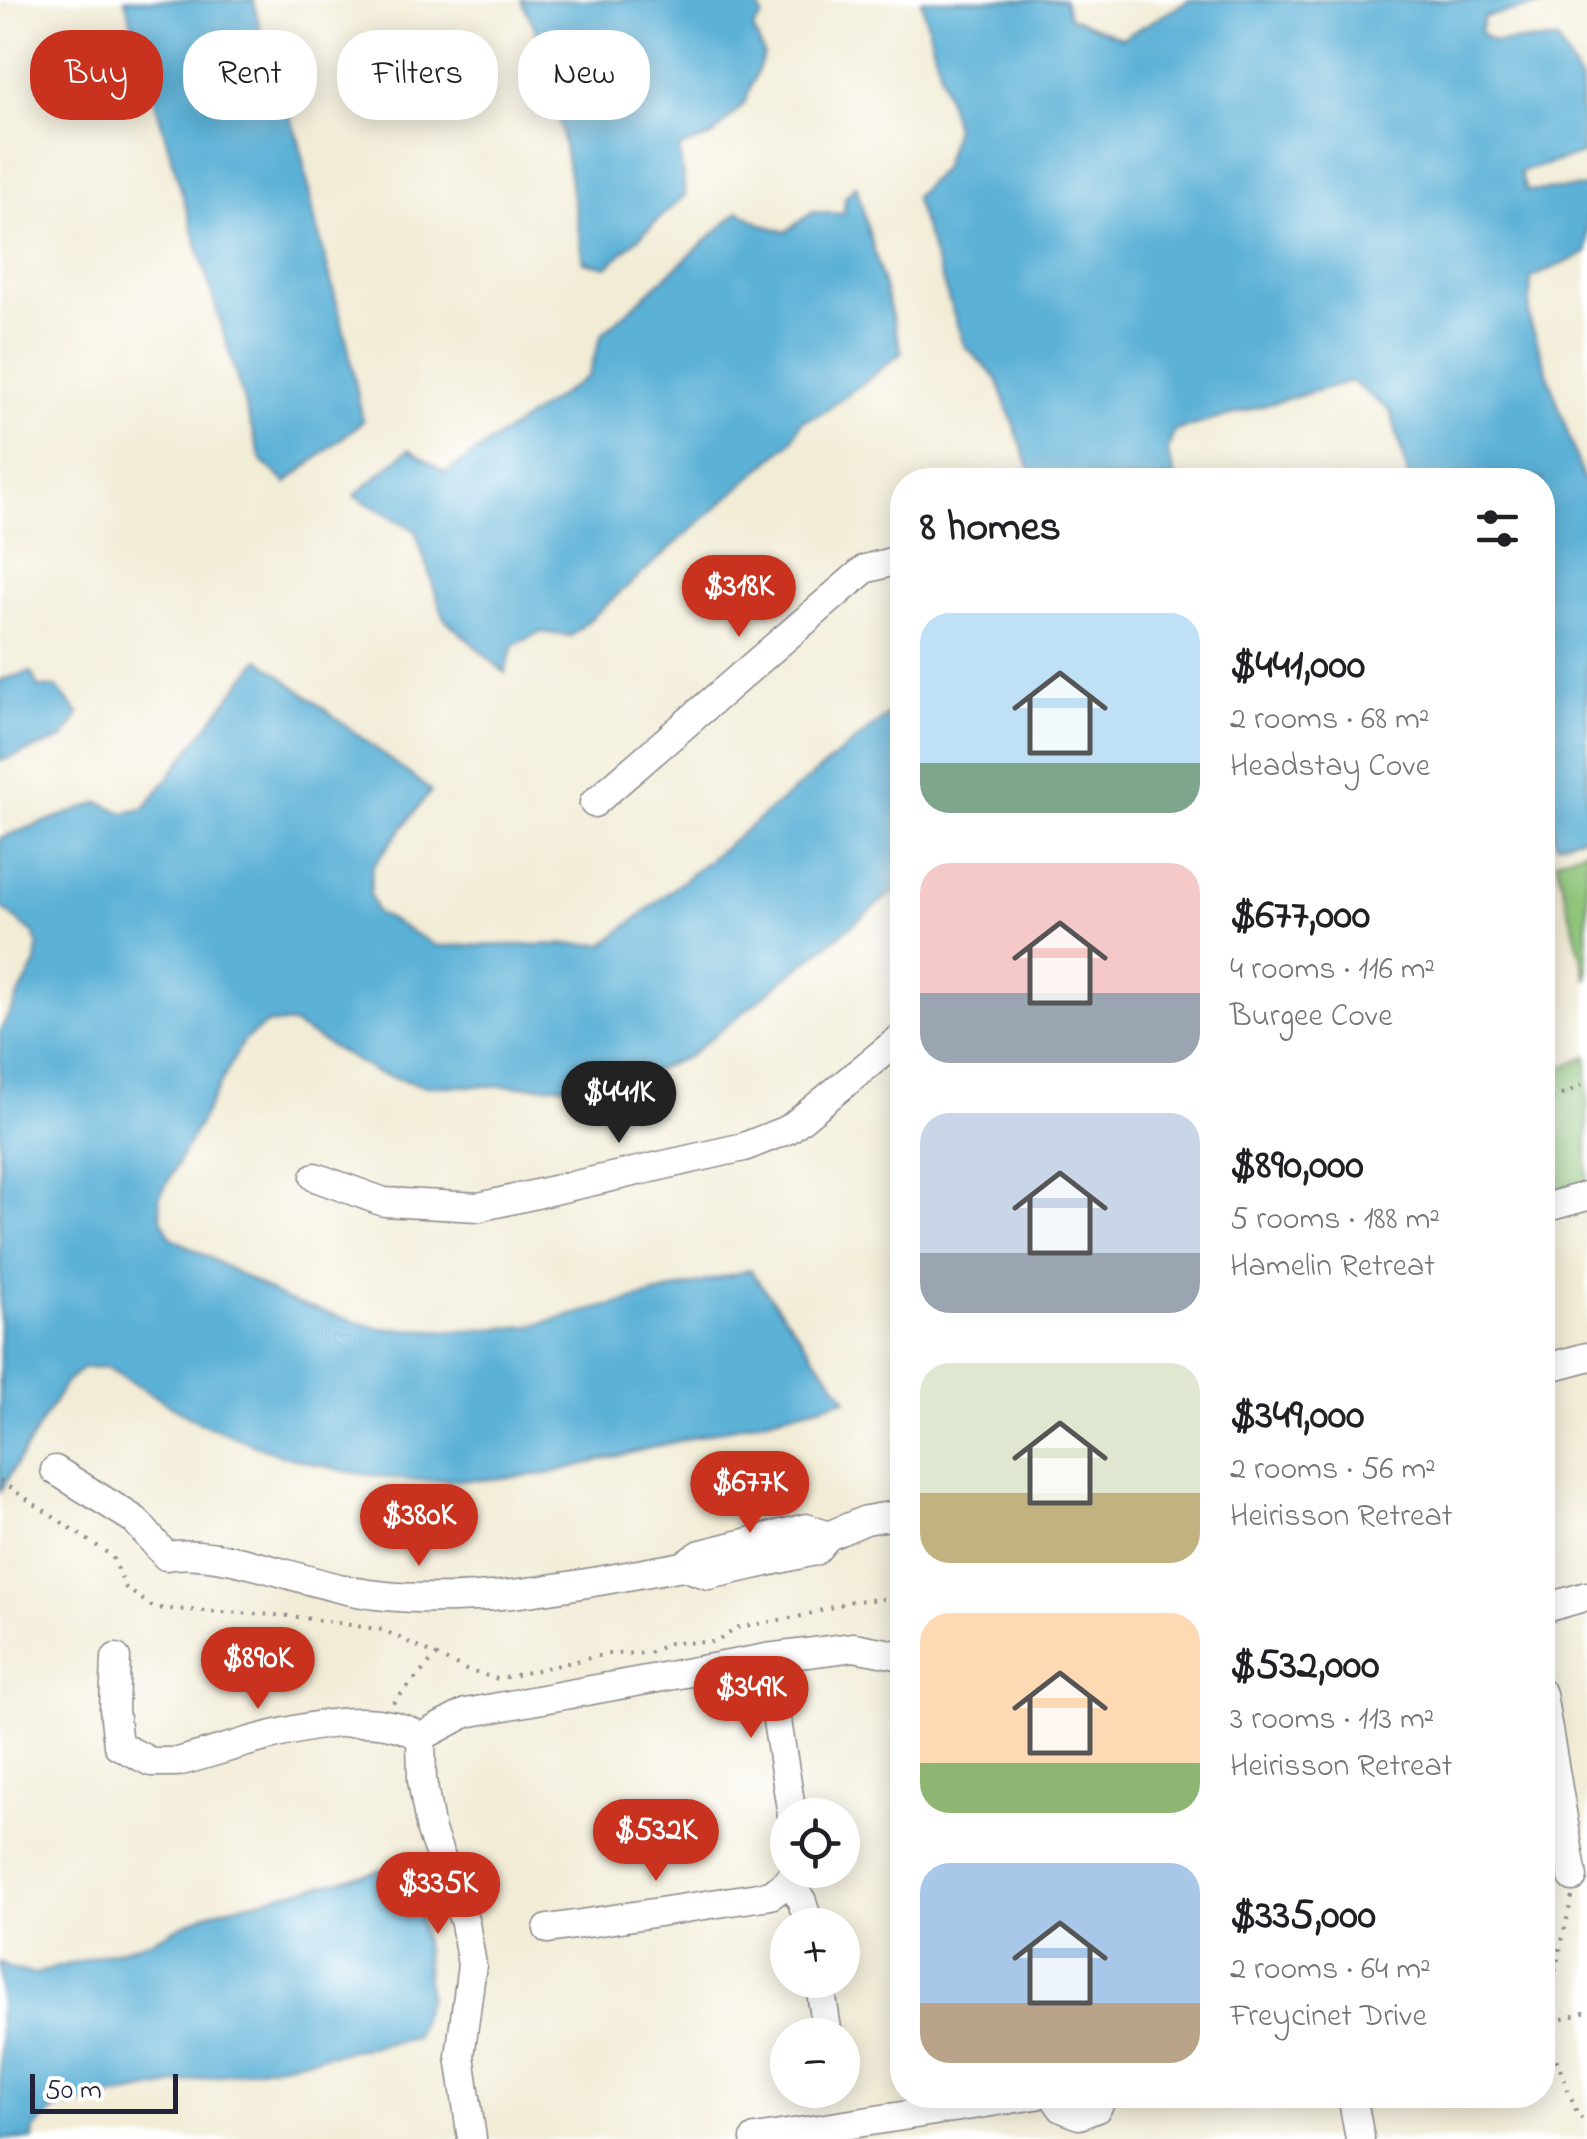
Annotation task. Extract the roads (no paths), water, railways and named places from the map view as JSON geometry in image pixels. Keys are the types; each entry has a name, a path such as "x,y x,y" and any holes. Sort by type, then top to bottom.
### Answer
{"street":[{"path":"594,803 865,570 890,563"},
{"path":"315,1177 384,1202 479,1207 744,1146 790,1129 890,1047"},
{"path":"1555,1205 1587,1196"},
{"path":"1555,1366 1587,1357"},
{"path":"55,1470 135,1520 166,1556 208,1554 314,1584 372,1595 445,1599 518,1594 683,1566 702,1554 806,1528 828,1536 866,1520 890,1516"},
{"path":"1555,1605 1587,1596"},
{"path":"422,1737 466,1713 768,1658 854,1647 890,1654"},
{"path":"116,1658 114,1709 118,1745 151,1762 177,1762 338,1721 390,1724 422,1737"},
{"path":"768,1658 789,1798"},
{"path":"422,1737 422,1780 431,1831 465,1923 472,1965 460,2056 472,2139"},
{"path":"1555,1771 1573,1878"},
{"path":"548,1929 754,1898 772,1894 779,1888"},
{"path":"755,2139 845,2132 969,2108"},
{"path":"1062,2108 1082,2127"},
{"path":"1354,2108 1360,2139"}],"water":[{"path":"125,0 253,0 260,30 183,30 183,120 291,120 299,140 363,421 286,483 261,460 160,120 163,30 134,30"},
{"path":"521,0 755,0 763,16 753,28 764,55 744,104 711,137 679,148 685,195 607,267 584,262 558,120 650,120 650,30 535,30"},
{"path":"921,0 1064,0 1069,17 1122,38 1190,0 1552,0 1484,17 1480,32 1493,42 1557,40 1581,82 1583,154 1520,172 1526,191 1587,187 1587,253 1531,278 1529,318 1587,490 1587,835 1556,844 1555,840 1555,468 1406,468 1391,412 1351,381 1174,431 1167,452 1173,468 1030,468 997,379 964,345 914,197 942,169 955,128"},
{"path":"856,185 902,353 823,413 802,421 792,441 571,636 540,632 513,646 505,673 444,618 415,530 354,496 409,449 446,473 588,376 602,334 739,211 785,232 813,212 844,214 845,197"},
{"path":"259,659 431,791 372,867 370,894 376,912 437,946 605,944 890,713 890,895 689,1056 635,1079 602,1086 424,1086 375,1072 292,1024 268,1023 244,1040 159,1198 161,1218 171,1237 289,1301 377,1328 457,1331 530,1326 750,1270 847,1399 546,1474 481,1480 406,1480 283,1456 200,1423 106,1367 83,1368 66,1382 0,1491 0,1031 36,963 38,945 34,934 0,906 0,838 100,802 123,813 144,809"},
{"path":"31,672 38,687 57,688 79,714 63,739 0,761 0,680"},
{"path":"394,1867 418,1908 425,1951 428,1996 415,2038 58,2107 34,2129 33,2139 0,2139 0,1962 10,1969 34,1974 150,1941 210,1912"}]}
